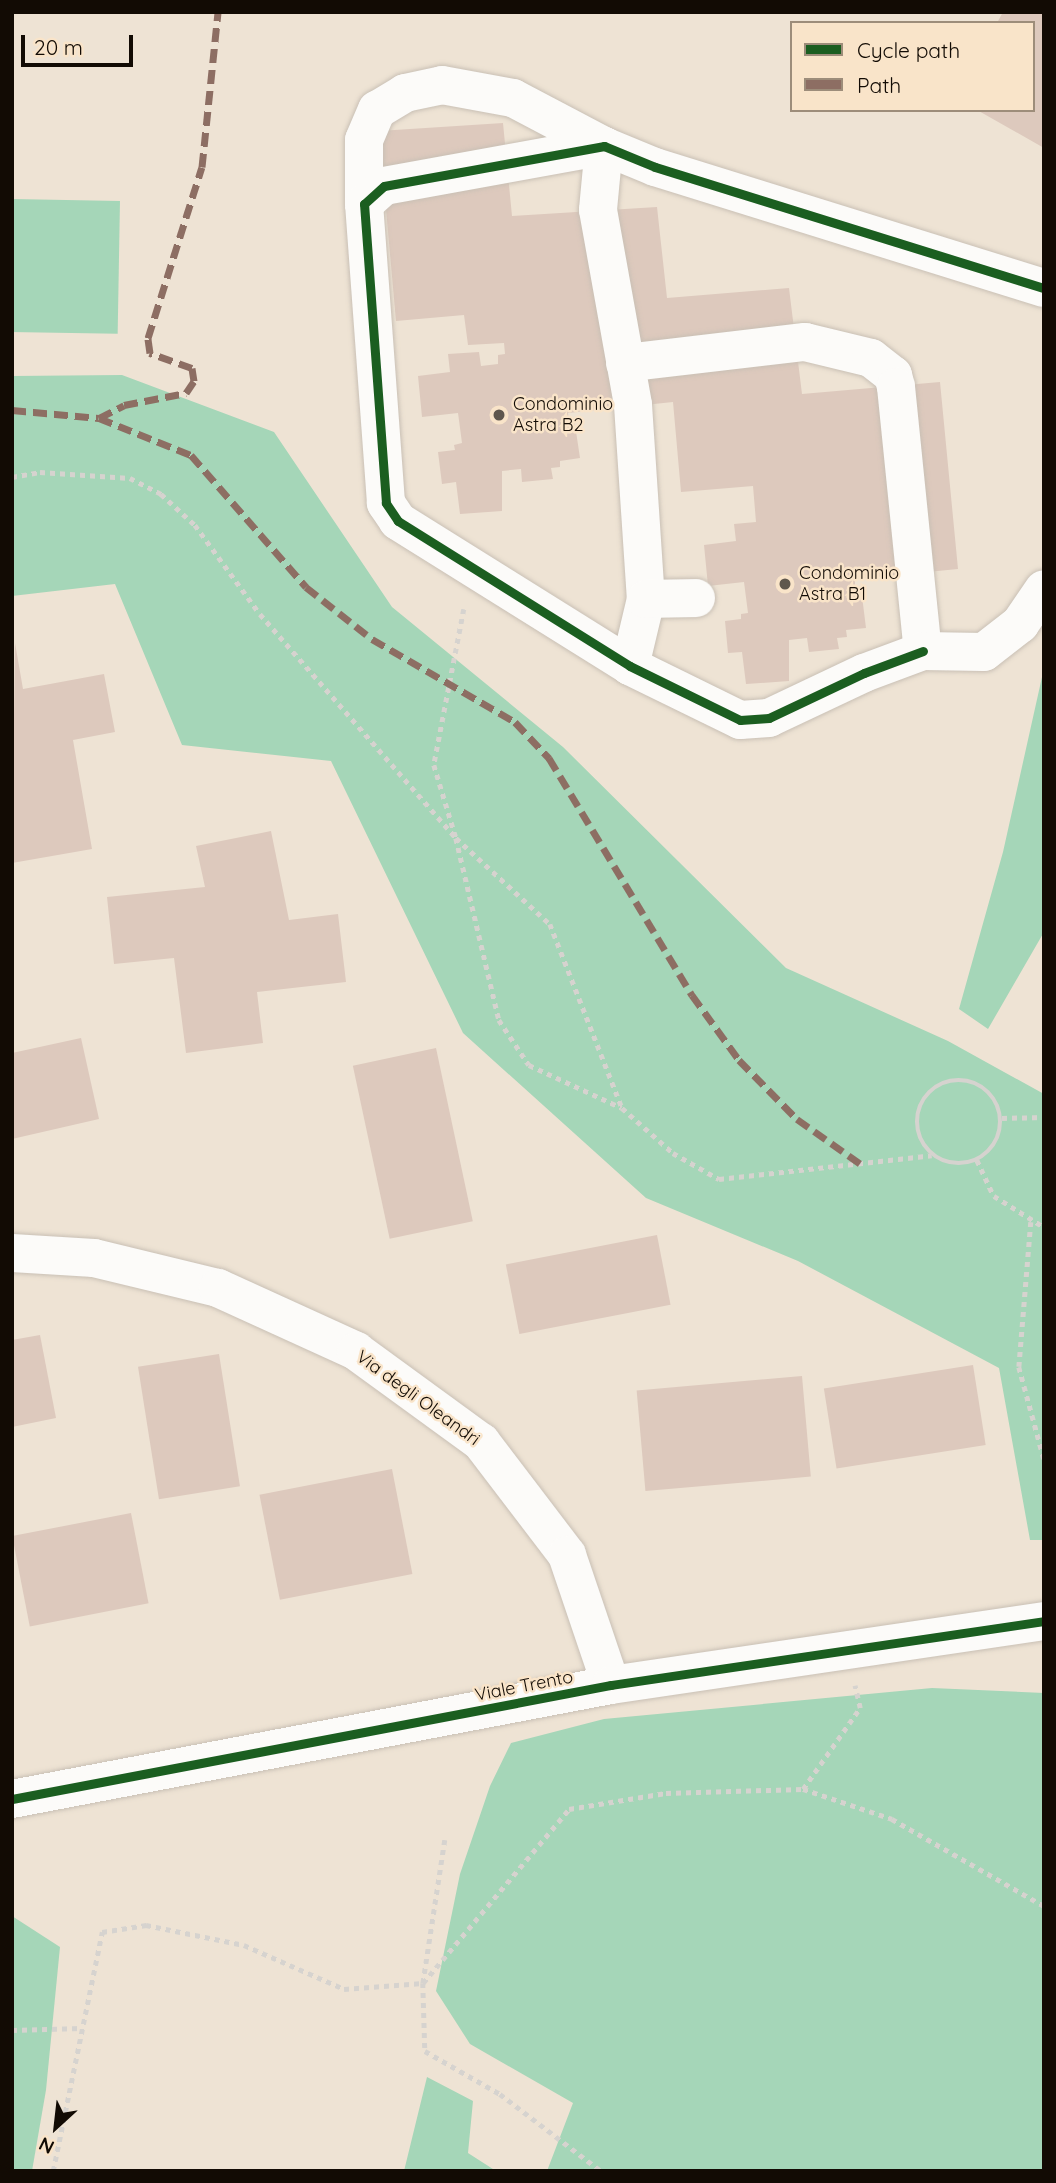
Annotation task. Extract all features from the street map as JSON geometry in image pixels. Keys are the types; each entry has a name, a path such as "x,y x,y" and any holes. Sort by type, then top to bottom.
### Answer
{"street":[{"path":"1044,288 655,167 604,146 513,99 442,85 405,93 377,110 364,140 364,204 386,503 398,521 630,666 740,720 769,718 923,651 984,652 1020,624 1044,589"},
{"path":"364,204 384,186 604,146"},
{"path":"604,146 598,210 633,405 646,599 630,666"},
{"path":"625,363 804,342 871,358 893,374 918,572 923,651"},
{"path":"646,599 696,598"},
{"name":"Via degli Oleandri","path":"12,1253 94,1258 218,1288 356,1351 481,1442 567,1555 611,1685"},
{"name":"Viale Trento","path":"12,1799 611,1685 1044,1621"}],"path":[{"path":"12,477 40,472 130,478 161,494 194,525 260,614 456,838 550,924 622,1108"},
{"path":"476,571 465,605 434,765 456,838 499,1020 529,1065 622,1108 673,1153 719,1179 932,1155 954,1164 977,1160 996,1143 1002,1118 990,1093 979,1084 952,1080 939,1084 928,1093 917,1118 918,1131 932,1155"},
{"path":"1002,1118 1044,1117"},
{"path":"977,1160 994,1196 1031,1222 1044,1227"},
{"path":"1031,1222 1019,1367 1044,1459"},
{"path":"803,1789 860,1708 847,1649"},
{"path":"53,2171 102,1932 146,1925 244,1944 344,1989 423,1983 569,1809 666,1793 803,1789 892,1819 1044,1906"},
{"path":"445,1840 423,1983 425,2051 500,2094 601,2171"},
{"path":"12,2030 82,2028"}],"green space":[{"path":"12,199 120,201 118,334 12,332"},
{"path":"122,375 274,432 392,607 563,747 786,968 948,1041 1044,1094 1044,1540 1030,1540 999,1368 798,1261 646,1198 463,1033 331,761 182,745 115,584 12,596 12,376"},
{"path":"1044,668 1044,932 988,1029 959,1009 1003,852"},
{"path":"932,1688 1044,1693 1044,2171 547,2171 573,2103 470,2044 436,1991 460,1874 490,1786 511,1743 604,1719"},
{"path":"12,1916 60,1947 46,2090 32,2171 12,2171"},
{"path":"427,2077 473,2101 468,2153 496,2171 404,2171"}],"building":[{"path":"1003,12 1044,12 1044,148 981,112 1035,112 1035,21 998,21"},
{"path":"503,123 512,216 657,207 667,298 789,288 802,394 940,382 958,569 855,579 855,589 861,588 866,628 846,630 847,637 837,638 839,649 809,652 807,638 789,640 789,681 746,684 742,652 728,653 725,621 741,619 741,614 748,613 744,582 708,586 704,545 736,541 734,524 756,522 753,486 681,492 673,402 568,413 569,419 574,418 580,458 560,461 560,467 551,468 553,479 522,482 521,469 502,471 502,511 460,514 456,482 442,484 438,452 455,450 454,445 462,443 458,413 422,417 418,376 450,372 448,354 479,352 481,366 498,364 498,355 505,354 504,343 468,345 464,315 396,321 379,131"},
{"path":"15,643 23,689 104,674 115,732 73,740 92,849 12,863"},
{"path":"271,831 289,920 338,914 346,982 257,992 263,1043 186,1053 174,958 114,964 107,897 205,887 196,846"},
{"path":"81,1038 99,1119 12,1139 12,1053"},
{"path":"436,1048 473,1221 390,1239 353,1066"},
{"path":"657,1235 671,1305 519,1334 506,1264"},
{"path":"40,1335 56,1418 12,1427 12,1340"},
{"path":"219,1354 240,1486 159,1499 138,1367"},
{"path":"973,1365 986,1445 837,1469 824,1389"},
{"path":"802,1376 811,1477 645,1491 637,1390"},
{"path":"392,1469 412,1574 280,1600 259,1495"},
{"path":"131,1513 149,1603 30,1626 12,1536"}],"marked path":[{"path":"12,410 99,418 124,405 186,393 194,381 192,368 150,353 148,338 202,167 218,12"},
{"path":"99,418 191,455 306,587 372,639 515,722 549,758 692,995 739,1060 797,1119 862,1165"}],"cycle path":[{"path":"923,651 864,673 769,718 740,720 630,666 398,521 386,503 364,204 384,186 604,146 655,167 1044,288"},
{"path":"12,1799 611,1685 1044,1621"}],"place":[{"name":"Condominio Astra B2","path":"499,415"},
{"name":"Condominio Astra B1","path":"785,584"}]}
